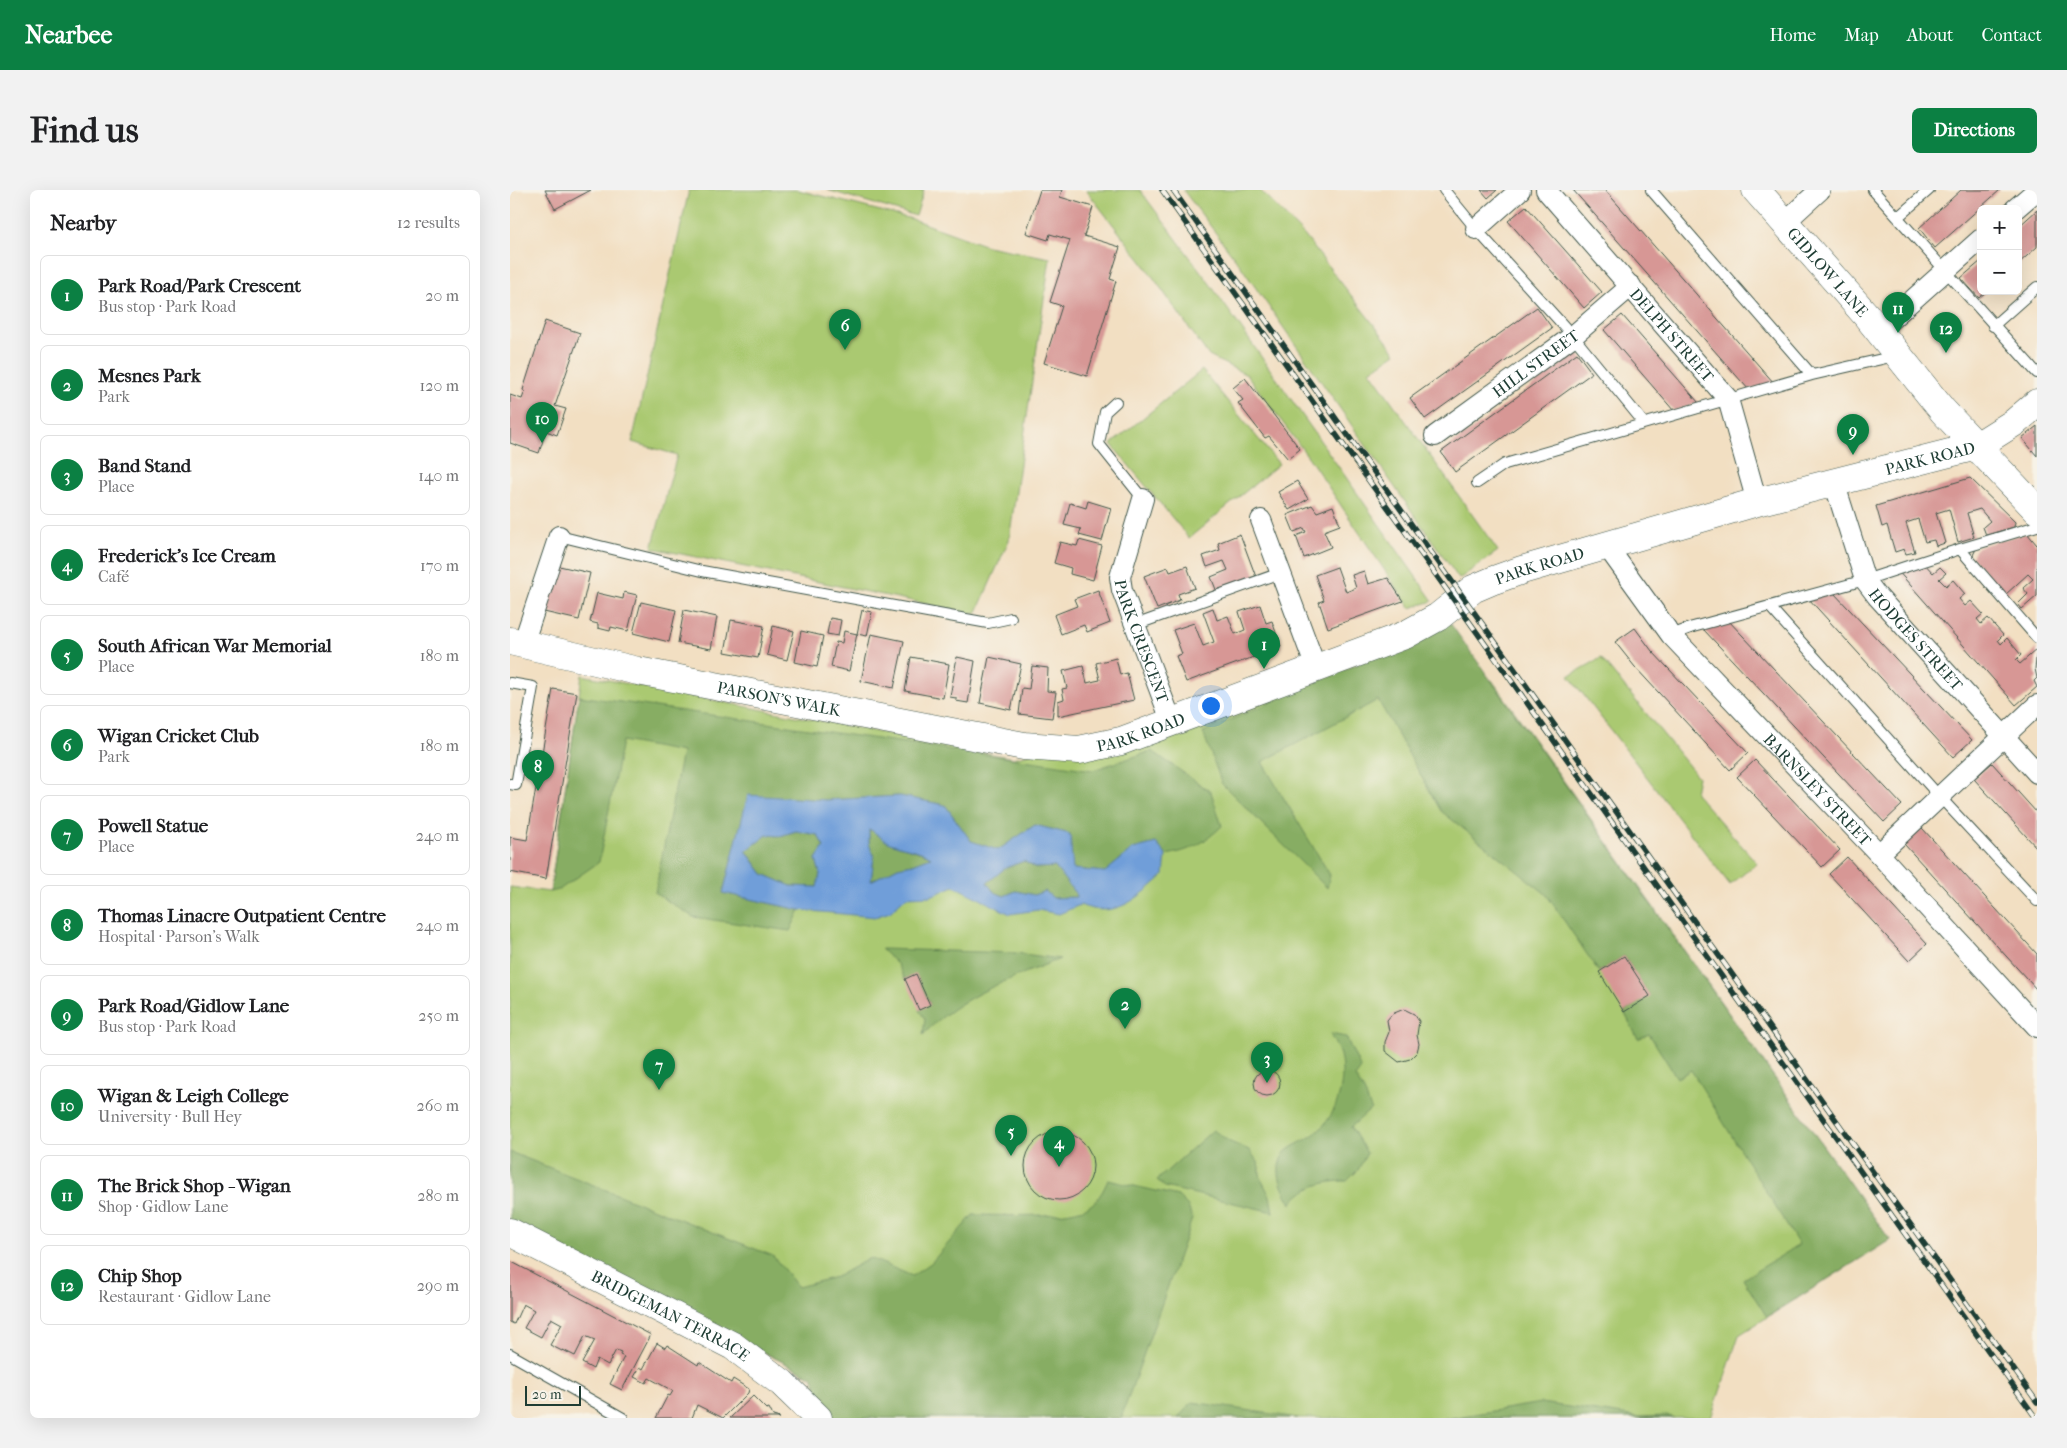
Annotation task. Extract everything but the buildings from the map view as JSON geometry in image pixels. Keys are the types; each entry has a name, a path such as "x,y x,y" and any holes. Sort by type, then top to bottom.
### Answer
{"main road":[{"name":"GIDLOW LANE","path":"1756,190 1879,330 1943,412 2037,510"},
{"name":"PARK ROAD","path":"1050,750 1079,750 1102,746 1172,723 1316,668 1420,628 1473,590 1494,580 1606,545 1757,502 1977,446 2015,422 2037,403"},
{"name":"PARSON'S WALK","path":"516,642 638,671 1050,750"},
{"name":"BRIDGEMAN TERRACE","path":"510,1232 733,1346 782,1383 818,1418"}],"street":[{"path":"1476,229 1520,190"},
{"name":"DELPH STREET","path":"1546,190 1728,399 1757,502"},
{"path":"1785,222 1820,190"},
{"path":"2019,205 2036,190"},
{"path":"1879,330 1977,242"},
{"name":"HILL STREET","path":"1435,436 1573,336 1631,286"},
{"name":"HODGES STREET","path":"1834,482 1865,580 2037,772"},
{"name":"PARK CRESCENT","path":"1142,499 1120,577 1122,590 1172,723"},
{"path":"1261,520 1316,668"},
{"path":"516,642 559,536"},
{"name":"BARNSLEY STREET","path":"1606,545 1671,635 1879,854 2037,1027"},
{"path":"1879,854 2037,705"}],"lane":[{"path":"1444,190 1476,229 1573,336 1644,423"},
{"path":"1651,190 1812,375"},
{"path":"1873,190 2037,373"},
{"path":"1898,218 1929,190"},
{"path":"1993,326 2037,287"},
{"path":"1477,483 1506,464 1812,375 1900,356"},
{"path":"1116,402 1105,412 1099,444 1142,499"},
{"path":"1671,635 1865,580 2037,526"},
{"path":"559,536 702,571 988,623 1011,618"},
{"path":"1960,549 2037,638"},
{"path":"1135,625 1280,573"},
{"path":"1769,606 1940,797 2037,901"},
{"path":"510,683 533,687 516,785 510,784"},
{"path":"510,1354 623,1418"}],"green space":[{"path":"689,190 798,190 912,219 987,246 1050,258 1009,540 976,614 652,548 677,455 632,442"},
{"path":"827,190 924,190 916,216"},
{"path":"1086,190 1140,190 1210,284 1433,601 1410,608 1309,458 1247,375 1209,356 1143,263"},
{"path":"1183,190 1260,190 1304,235 1396,353 1370,371 1498,551 1459,579 1237,261"},
{"path":"1202,370 1279,464 1189,538 1111,444"},
{"path":"1450,623 1890,1240 1767,1317 1743,1279 1799,1245 1691,1070 1677,1078 1649,1034 1638,1039 1624,1012 1649,995 1624,956 1599,972 1546,894 1441,811 1378,700 1262,762 1330,875 1327,888 1222,784 1203,732"},
{"path":"1601,658 1698,777 1695,793 1757,863 1730,885 1569,676"},
{"path":"582,675 1013,758 1311,684 1492,680 1890,1240 1739,1335 1711,1418 826,1418 813,1377 510,1226 510,887 550,892"},
{"path":"579,696 1093,770 1152,751 1211,792 1222,826 1197,845 1183,851 1166,855 1156,843 1133,849 1105,872 1072,869 1070,834 1035,825 998,850 971,841 945,805 900,796 826,800 748,796 723,893 800,910 790,931 693,917 655,893 682,752 622,741 599,862 559,890 550,892"},
{"path":"869,829 890,843 931,857 898,867 871,881 874,856 869,844"},
{"path":"796,831 818,835 824,847 816,859 820,874 817,887 791,886 763,874 746,850 767,835 780,836"},
{"path":"1024,861 1035,868 1055,867 1078,897 1053,898 1045,891 1034,895 1016,891 1004,896 994,892 987,883 1005,868"},
{"path":"881,949 1016,953 1060,959 987,989 953,1009 923,1035 925,1019 919,1010 930,1004 916,975 905,979 897,964"},
{"path":"1330,1034 1346,1037 1361,1069 1355,1077 1364,1091 1371,1109 1351,1127 1367,1153 1358,1170 1347,1181 1331,1182 1316,1186 1302,1193 1291,1204 1279,1175 1282,1157 1287,1150 1310,1137 1327,1122 1333,1112 1340,1089 1342,1066 1340,1055"},
{"path":"1213,1130 1230,1142 1249,1150 1258,1162 1261,1179 1270,1196 1273,1212 1165,1187 1157,1180"},
{"path":"510,1152 773,1256 798,1287 836,1277 870,1258 912,1276 931,1263 973,1215 1035,1215 1082,1209 1091,1205 1096,1200 1108,1180 1178,1196 1188,1206 1192,1219 1121,1418 826,1418 813,1377 510,1226"},
{"path":"1192,1402 1298,1418 1178,1418"},
{"path":"1541,1403 1637,1417 1669,1416 1674,1418 1450,1418"}],"water":[{"path":"748,795 826,800 900,796 945,805 971,841 998,850 1035,825 1070,834 1073,869 1105,872 1133,849 1156,843 1166,855 1164,875 1145,892 1126,904 1105,910 1080,905 1059,914 1038,910 1010,914 954,886 931,896 906,897 890,912 875,917 800,910 723,893","holes":["869,829 890,843 931,857 898,867 871,881 874,856 869,844","796,831 818,835 824,847 816,859 820,874 817,887 791,886 763,874 746,851 767,835 780,836","1024,861 1035,868 1055,867 1078,897 1053,898 1045,891 1034,895 1016,891 1004,896 994,892 987,883 1005,868"]}],"railway":[{"path":"1162,190 2036,1418"},
{"path":"1173,190 2037,1402"}],"place":[{"name":"The Brick Shop - Wigan","path":"1898,333"},
{"name":"Wigan Cricket Club","path":"845,350"},
{"name":"Chip Shop","path":"1946,353"},
{"name":"Wigan & Leigh College","path":"542,443"},
{"name":"Park Road/Gidlow Lane","path":"1853,455"},
{"name":"Park Road/Park Crescent","path":"1264,669"},
{"name":"Thomas Linacre Outpatient Centre","path":"538,791"},
{"name":"Mesnes Park","path":"1125,1029"},
{"name":"Band Stand","path":"1267,1083"},
{"name":"Powell Statue","path":"659,1090"},
{"name":"South African War Memorial","path":"1011,1156"},
{"name":"Frederick's Ice Cream","path":"1059,1167"}]}
